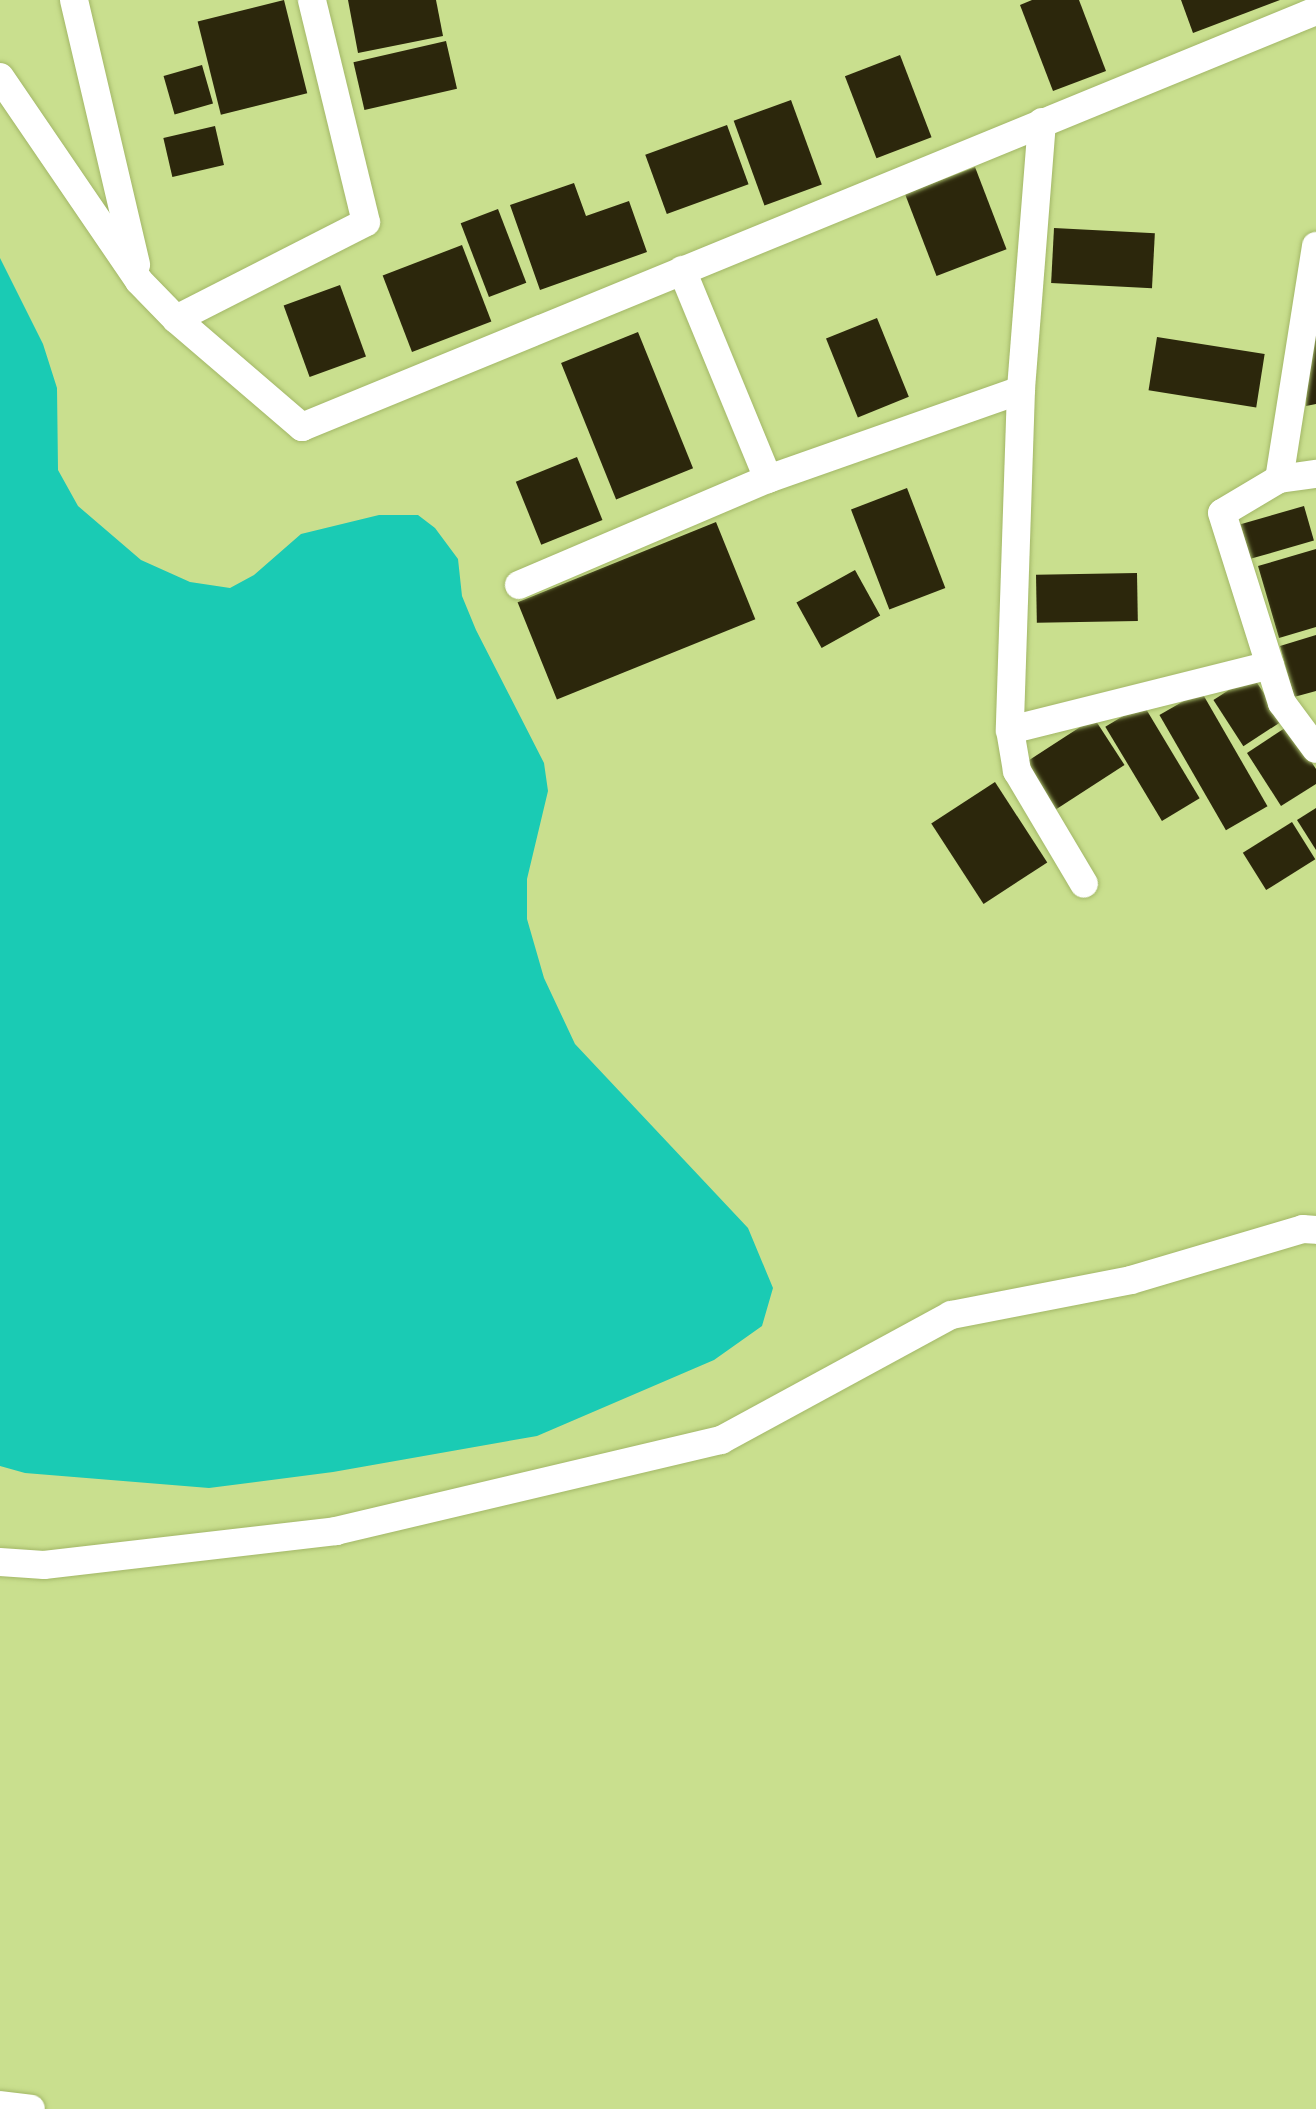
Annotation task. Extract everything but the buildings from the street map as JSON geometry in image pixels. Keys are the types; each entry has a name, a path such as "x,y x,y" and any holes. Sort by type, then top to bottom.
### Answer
{"street":[{"path":"74,0 139,281"},
{"path":"176,319 366,222 312,0"},
{"path":"0,77 139,281 176,319 302,427 1316,11"},
{"path":"1042,122 1021,390 1010,730 1017,771 1084,884"},
{"path":"1279,480 1311,308 1316,246"},
{"path":"682,270 768,479"},
{"path":"519,584 768,479 1021,390"},
{"path":"1316,474 1279,480 1222,513 1282,702 1316,749"},
{"path":"1010,730 1270,665"},
{"path":"0,1562 44,1565 336,1531 538,1486 721,1440 951,1315 1131,1280 1303,1228 1316,1230"},
{"path":"0,2105 31,2109"}],"water":[{"path":"0,258 43,344 57,388 58,470 78,506 141,560 190,582 230,588 254,575 301,534 379,515 418,515 435,528 458,559 462,596 476,630 544,763 548,791 527,879 527,919 544,978 575,1044 748,1228 773,1288 762,1326 714,1360 537,1436 333,1472 209,1488 25,1473 0,1466"}]}
